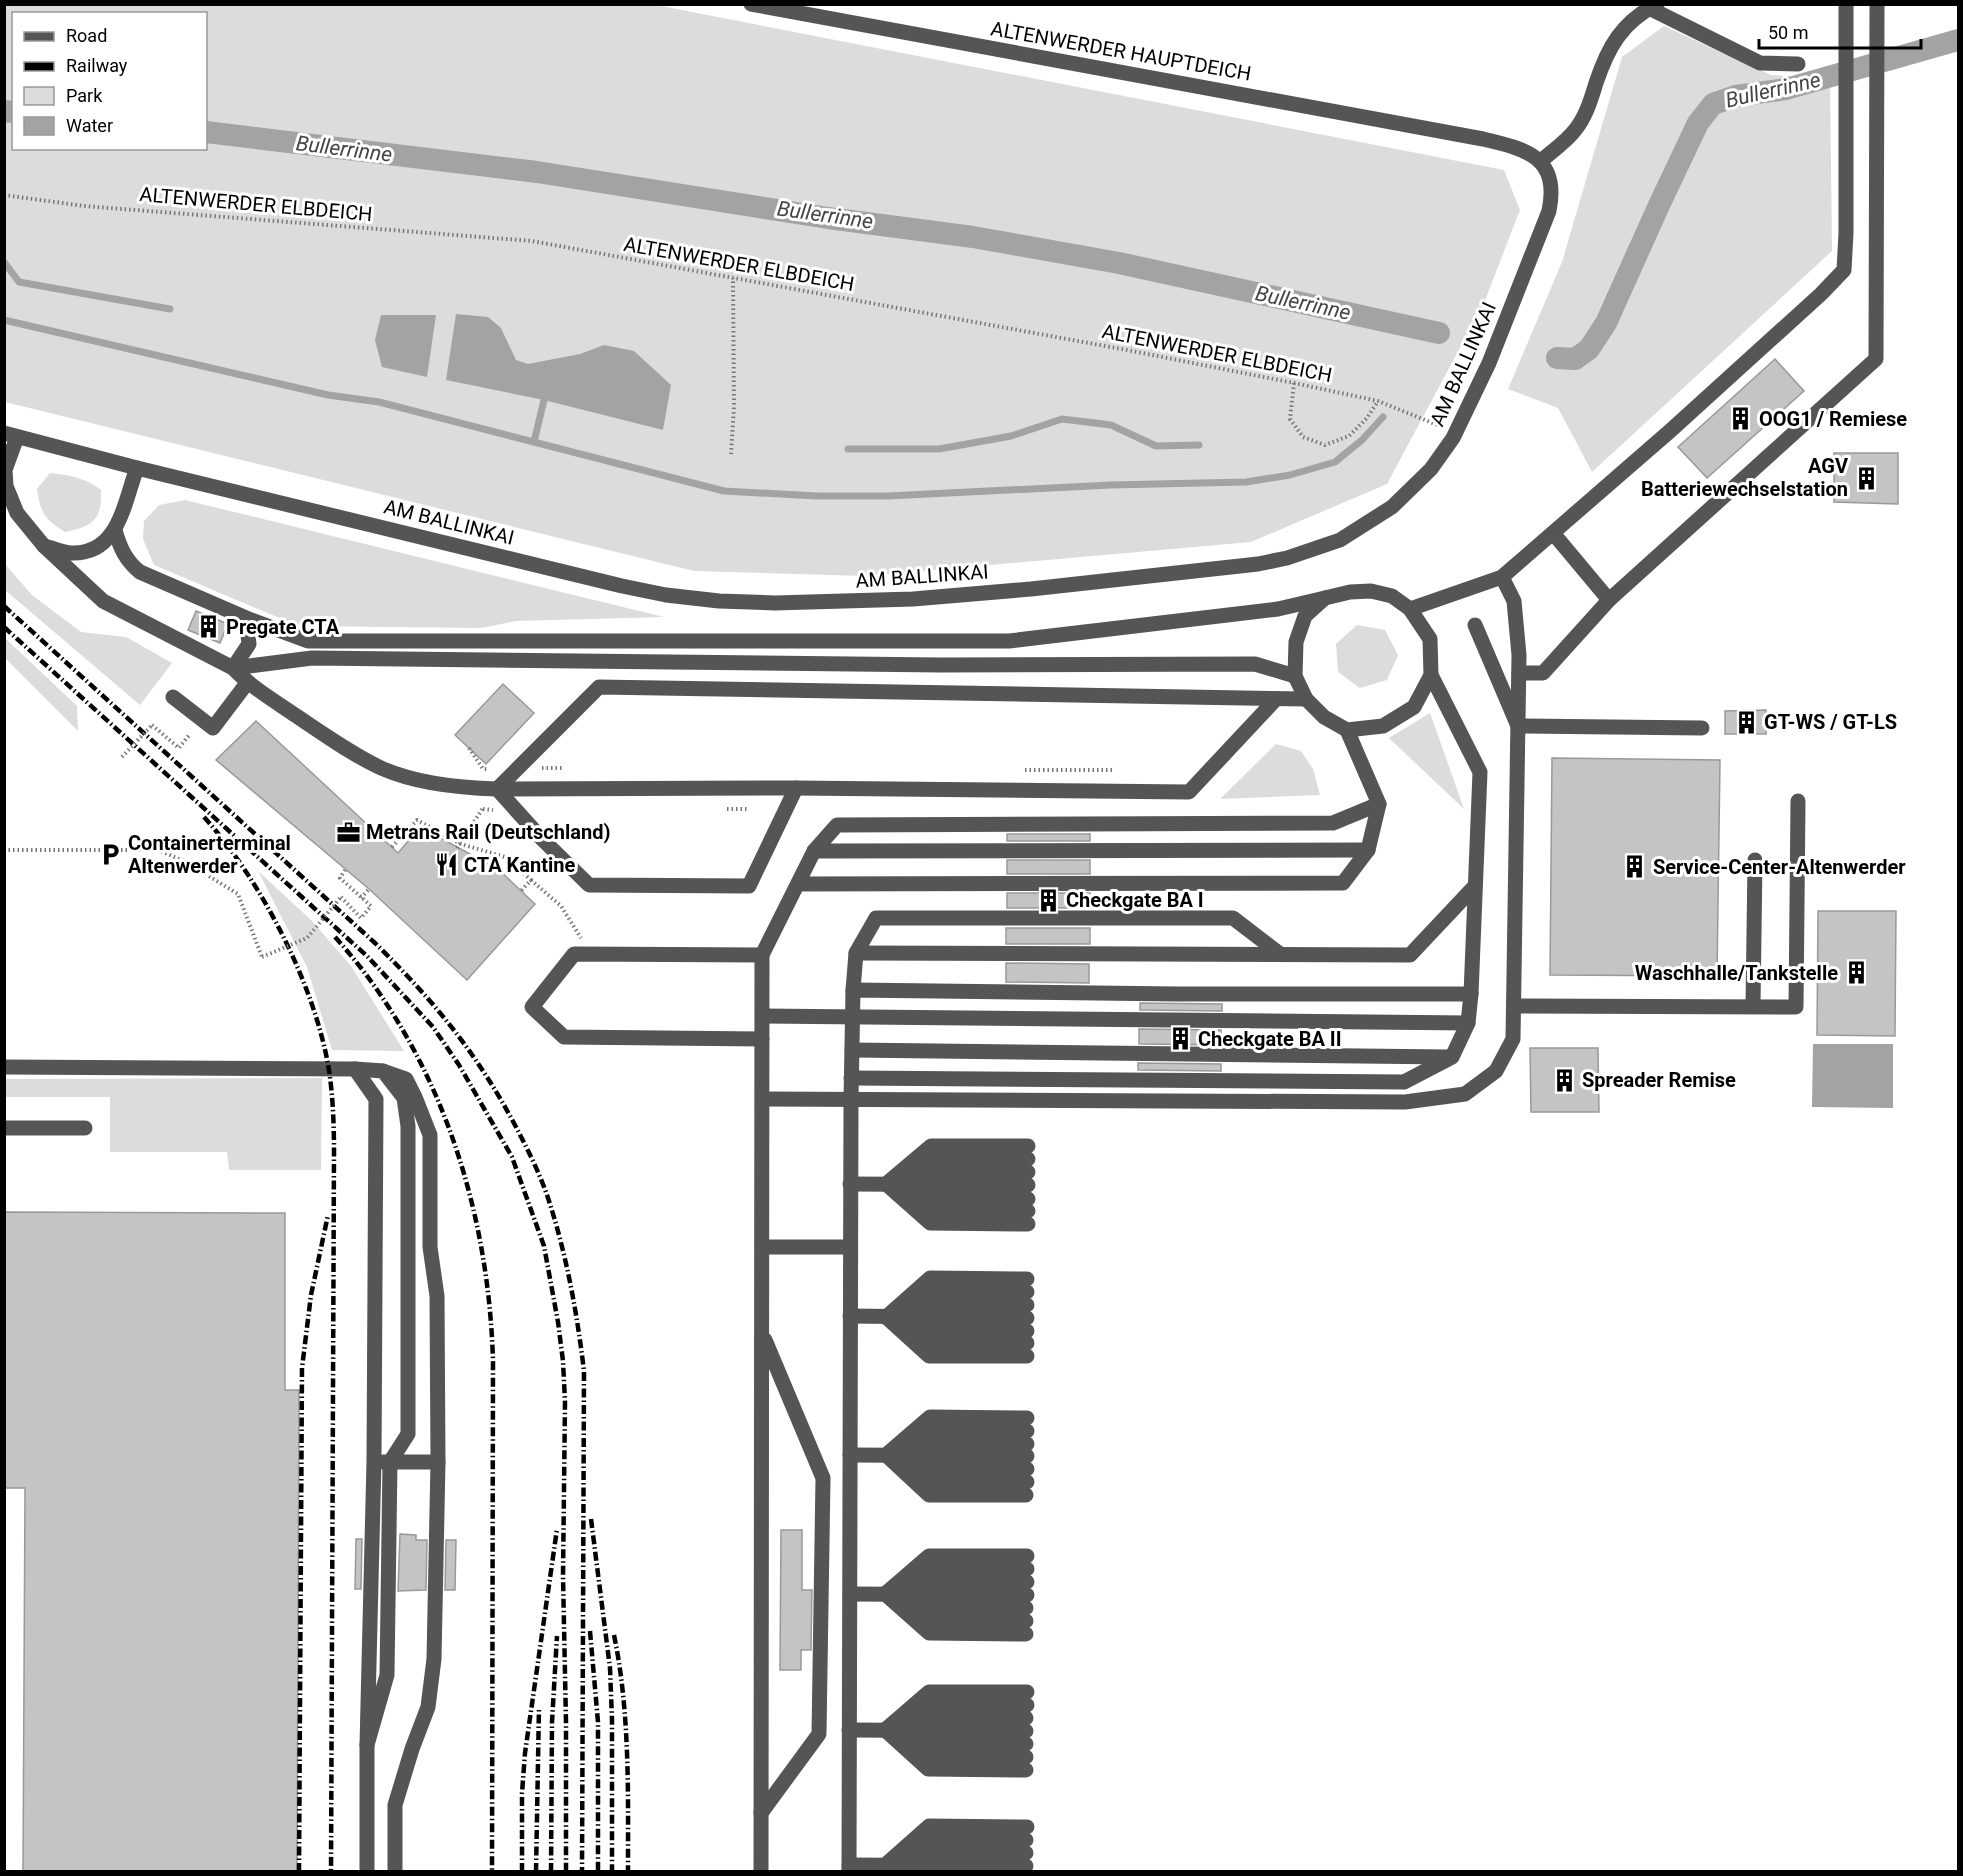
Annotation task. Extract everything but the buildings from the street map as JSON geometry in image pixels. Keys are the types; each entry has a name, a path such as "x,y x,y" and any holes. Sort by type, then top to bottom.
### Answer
{"street":[{"name":"ALTENWERDER HAUPTDEICH","path":"751,4 1483,139 1526,151 1541,161"},
{"path":"1410,609 1502,577 1670,431 1821,294 1844,270 1846,4"},
{"path":"1519,672 1543,673 1609,600 1876,359 1877,4"},
{"path":"1541,161 1576,130 1590,104 1607,57 1621,31 1636,16 1653,6 1760,63 1798,64"},
{"name":"AM BALLINKAI","path":"11,435 137,468 622,586 666,595 718,601 862,602 1031,590 1212,570 1287,558 1340,540 1392,507 1431,469 1456,433 1490,363 1549,211 1552,195 1551,183 1541,161"},
{"path":"11,435 5,470 6,486 17,513 44,546 103,601 233,668 247,683 332,740 382,768 426,782 490,789 796,788 1189,792 1276,699"},
{"path":"44,546 71,553 88,551 100,546 115,530 137,468"},
{"path":"115,530 130,564 140,572 246,618 308,641 1009,641 1278,609 1350,592 1371,591 1392,596 1410,609 1430,639 1431,675 1480,772 1471,994 1468,1023 1452,1057 1404,1082 851,1078"},
{"path":"1553,533 1609,600"},
{"path":"763,1099 1406,1102 1465,1094 1496,1071 1513,1039 1519,672 1514,601 1502,577"},
{"path":"1325,598 1305,616 1296,642 1296,676 1306,699 1323,717 1347,730 1383,726 1414,707 1431,675"},
{"path":"233,668 249,644 246,618"},
{"path":"1475,625 1518,726"},
{"path":"233,668 312,658 942,665 1255,664 1296,676"},
{"path":"173,698 213,728 247,683"},
{"path":"490,789 599,687 1306,699"},
{"path":"1518,726 1702,728"},
{"path":"799,884 1343,884 1368,850 1379,804 1347,730"},
{"path":"490,789 589,885 749,886 796,788"},
{"path":"1515,1006 1796,1007 1798,801"},
{"path":"761,1872 762,955 814,851 837,825 1334,823 1379,804"},
{"path":"814,851 1368,850"},
{"path":"1753,1006 1755,860"},
{"path":"856,953 1410,955 1475,886"},
{"path":"906,1872 891,1869 849,1868 850,1184 853,990 856,953 876,918 1233,918 1280,954"},
{"path":"762,955 574,954 532,1007 564,1037 762,1039"},
{"path":"853,990 1177,994 1471,994"},
{"path":"763,1016 1468,1023"},
{"path":"852,1050 1452,1057"},
{"path":"4,1067 383,1071 406,1080 415,1097 430,1135 430,1247 437,1296 438,1462 434,1659 428,1707 395,1805 395,1872"},
{"path":"355,1069 376,1098 374,1461 367,1745 367,1872"},
{"path":"367,1745 387,1676 390,1462 408,1434 408,1126 404,1098 383,1071"},
{"path":"4,1128 85,1128"},
{"path":"886,1184 931,1146 1028,1185"},
{"path":"850,1184 886,1184 930,1172 1028,1185"},
{"path":"886,1184 930,1223 1028,1185"},
{"path":"886,1184 930,1198 1028,1185"},
{"path":"762,1247 850,1247"},
{"path":"886,1317 930,1278 1027,1318"},
{"path":"886,1317 930,1304 1027,1318"},
{"path":"850,1316 886,1317 930,1330 1027,1318"},
{"path":"886,1317 929,1356 1027,1318"},
{"path":"761,1813 819,1734 823,1478 762,1331"},
{"path":"886,1455 930,1417 1027,1456"},
{"path":"850,1455 886,1455 929,1443 1027,1456"},
{"path":"886,1455 929,1494 1027,1456"},
{"path":"886,1455 929,1468 1027,1456"},
{"path":"374,1461 438,1462"},
{"path":"885,1594 929,1556 1027,1595"},
{"path":"885,1594 929,1581 1027,1595"},
{"path":"850,1594 885,1594 929,1607 1027,1595"},
{"path":"885,1594 929,1633 1027,1595"},
{"path":"885,1730 929,1692 1026,1731"},
{"path":"849,1730 885,1730 929,1718 1026,1731"},
{"path":"885,1730 928,1769 1026,1731"},
{"path":"885,1730 929,1743 1026,1731"},
{"path":"929,1839 1026,1847 891,1869 929,1839"}],"path":[{"name":"ALTENWERDER ELBDEICH","path":"4,195 84,206 532,241 1294,383 1378,401 1456,433"},
{"path":"731,454 734,407 733,278"},
{"path":"1294,383 1290,419 1303,437 1325,445 1348,436 1366,418 1378,401"},
{"path":"122,757 152,724 179,748 190,735"},
{"path":"459,846 483,810 490,789 483,769"},
{"path":"392,847 417,820 459,846 505,857 561,906 582,939 574,954"},
{"path":"4,850 159,850 186,861 238,894 262,957 307,938 341,897 361,918 371,906 340,878 345,870"},
{"path":"521,891 531,880"},
{"path":"361,898 369,889"}],"green space":[{"path":"4,5 656,5 1504,170 1520,210 1484,303 1387,484 1251,542 865,576 694,571 5,402"},
{"path":"1664,26 1771,75 1830,80 1832,251 1592,472 1558,408 1508,389 1562,262 1622,57"},
{"path":"50,473 77,478 101,490 100,508 94,520 83,527 65,532 48,519 42,510 37,489"},
{"path":"185,500 664,617 516,621 481,628 298,626 154,565 143,539 144,521 159,505"},
{"path":"4,563 32,595 81,632 126,637 172,663 140,705 5,590"},
{"path":"1357,625 1385,630 1398,655 1387,680 1360,688 1338,672 1336,644"},
{"path":"5,638 77,706 78,731 5,658"},
{"path":"1430,713 1464,809 1389,738"},
{"path":"1276,744 1301,751 1313,769 1320,795 1220,799"},
{"path":"258,871 311,920 351,966 404,1051 332,1050 307,967"},
{"path":"322,1078 321,1170 229,1170 227,1152 110,1152 110,1097 5,1097 5,1079"}],"water":[{"path":"456,314 488,317 501,328 516,360 528,364 580,354 604,345 634,351 671,385 663,430 544,400 446,380"},
{"path":"381,315 436,315 427,377 382,367 375,340"},
{"path":"1813,1044 1893,1044 1893,1108 1812,1107"}],"waterway":[{"name":"Bullerrinne","path":"1557,358 1575,359 1589,349 1606,323 1698,123 1713,104 1736,96 1786,89 1958,40"},
{"name":"Bullerrinne","path":"4,111 12,112"},
{"name":"Bullerrinne","path":"207,132 537,172 828,218 973,237 1119,263 1439,333"},
{"path":"4,262 19,282 170,309"},
{"path":"4,320 328,395 379,402 724,491 817,496 888,496 1111,485 1246,482 1290,475 1335,462 1362,440 1383,417"},
{"path":"534,442 544,400"},
{"path":"848,449 939,449 1011,436 1062,419 1111,425 1156,446 1199,445"}],"railway":[{"path":"4,606 375,943 416,986 453,1029 486,1075 534,1163 549,1201 561,1243 575,1306 584,1371 582,1872"},
{"path":"4,627 367,956 433,1027 459,1065 512,1157 544,1246 563,1361 566,1872"},
{"path":"204,817 246,871 283,935 312,1003 329,1070 334,1152 331,1872"},
{"path":"335,937 371,982 403,1030 430,1082 451,1135 469,1191 481,1247 489,1305 493,1362 492,1872"},
{"path":"299,1872 302,1368 311,1295 328,1215"},
{"path":"591,1519 610,1668 612,1872"},
{"path":"522,1872 522,1793 525,1753 557,1529"},
{"path":"590,1631 598,1722 598,1872"},
{"path":"614,1635 625,1723 628,1872"},
{"path":"551,1872 552,1722 557,1636"},
{"path":"536,1872 539,1707"}],"place":[{"name":"OOG1 / Remiese","path":"1741,419"},
{"name":"AGV Batteriewechselstation","path":"1866,478"},
{"name":"Pregate CTA","path":"208,627"},
{"name":"GT-WS / GT-LS","path":"1746,722"},
{"name":"Metrans Rail (Deutschland)","path":"348,832"},
{"name":"Containerterminal Altenwerder","path":"110,854"},
{"name":"CTA Kantine","path":"446,865"},
{"name":"Service-Center-Altenwerder","path":"1635,867"},
{"name":"Checkgate BA I","path":"1048,900"},
{"name":"Waschhalle/Tankstelle","path":"1856,973"},
{"name":"Checkgate BA II","path":"1180,1039"},
{"name":"Spreader Remise","path":"1564,1080"}]}
